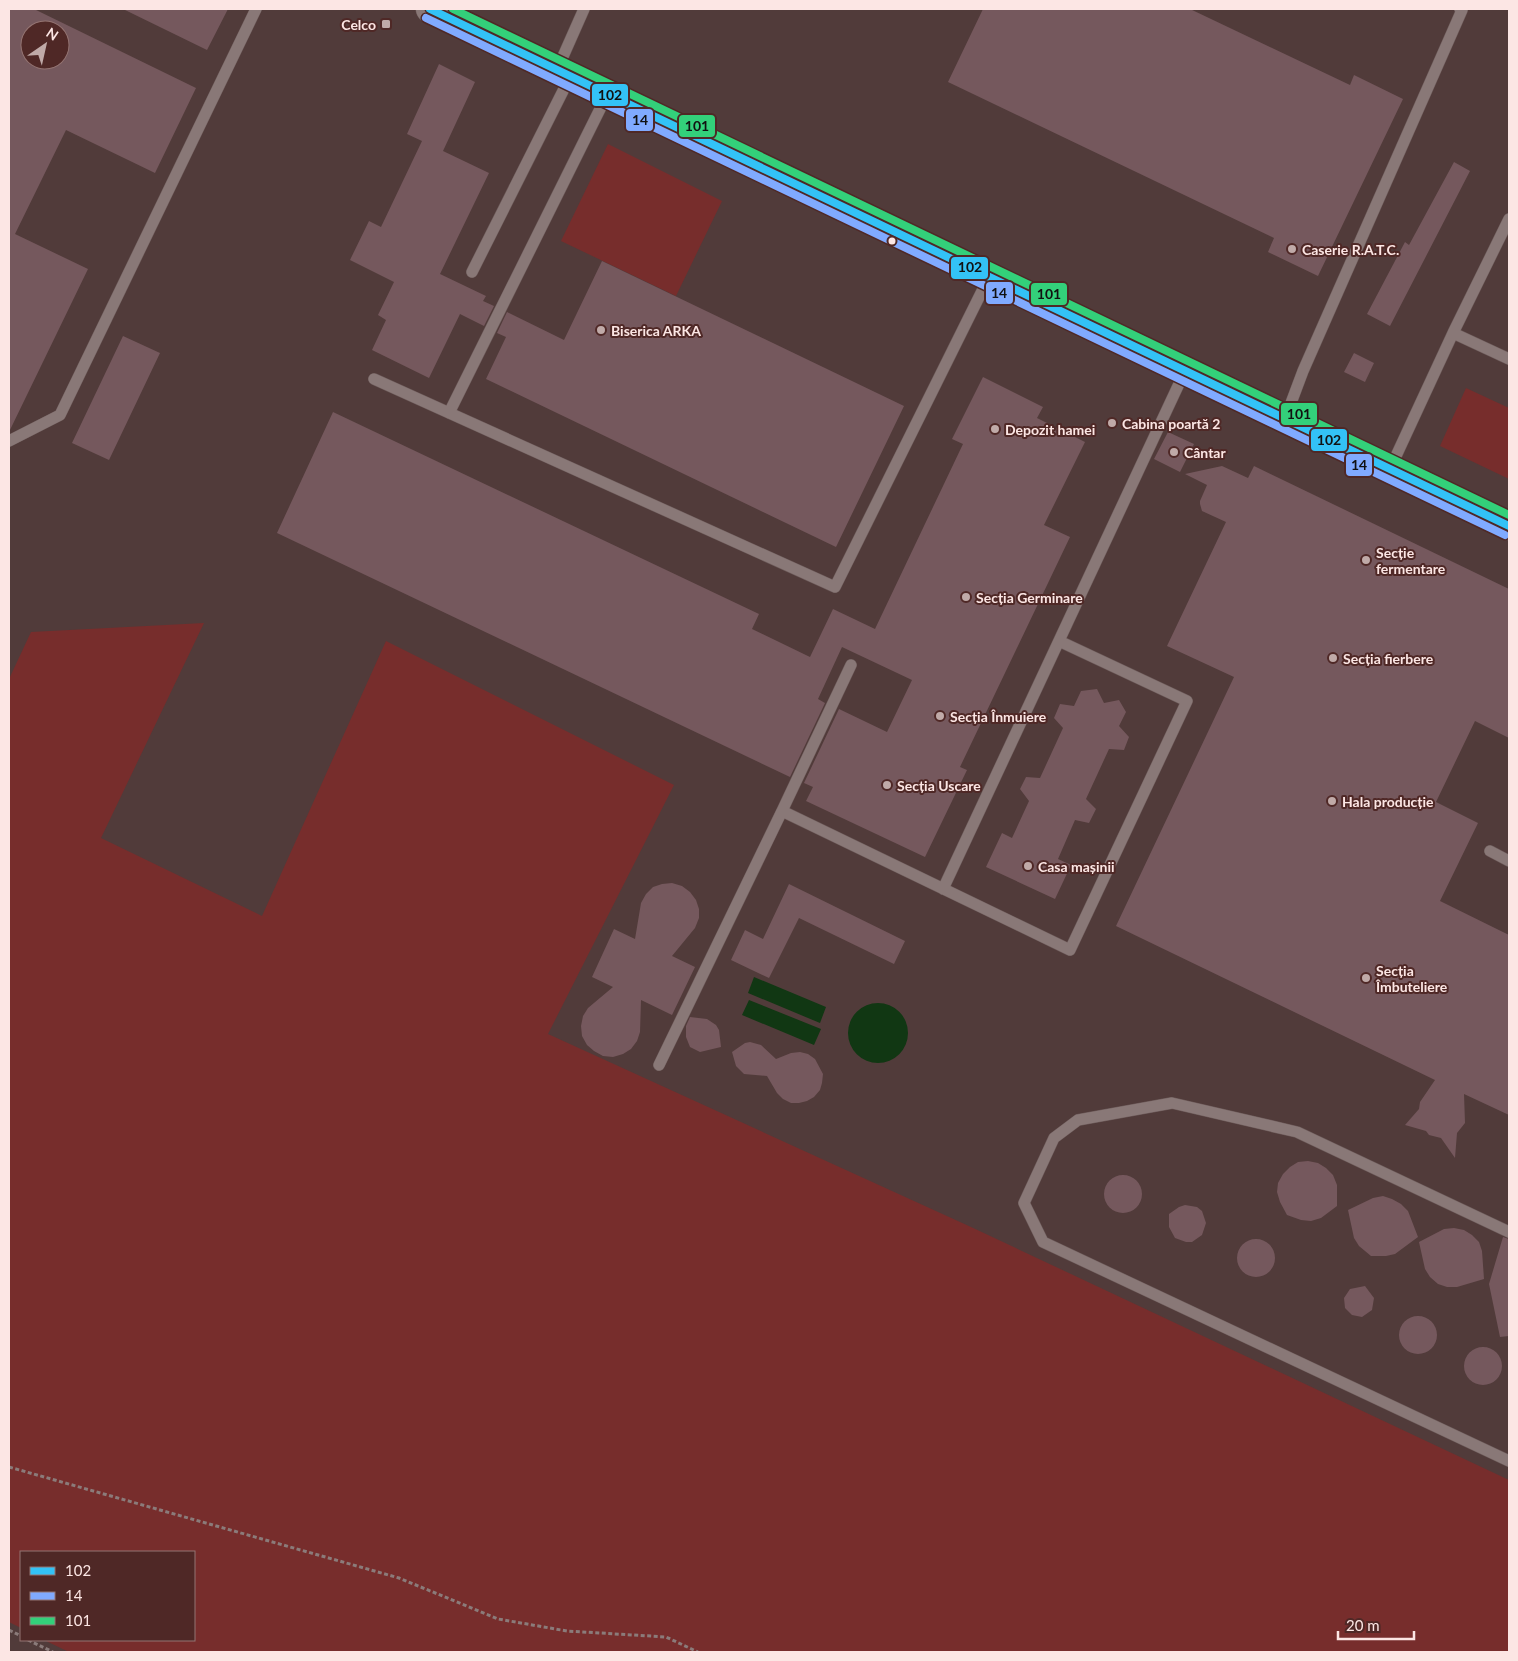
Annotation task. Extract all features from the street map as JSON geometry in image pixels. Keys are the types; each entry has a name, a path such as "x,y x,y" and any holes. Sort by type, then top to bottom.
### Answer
{"street":[{"path":"430,9 1509,526"}],"lane":[{"path":"9,441 60,415 256,9"},
{"path":"472,272 563,74 584,9"},
{"path":"1285,419 1307,362 1462,10 1460,9"},
{"path":"449,413 607,95"},
{"path":"1390,469 1453,333 1509,219"},
{"path":"374,379 835,587 988,277"},
{"path":"1453,333 1509,359"},
{"path":"943,889 1184,371"},
{"path":"782,811 1070,950 1187,701 1059,641"},
{"path":"659,1065 851,665"},
{"path":"1490,852 1509,861"},
{"path":"1509,1232 1296,1132 1172,1103 1078,1120 1054,1138 1024,1203 1043,1242 1509,1461"}],"path":[{"path":"9,1467 399,1578 498,1619 567,1631 666,1637 698,1652"},
{"path":"30,1641 53,1652"}],"shaded area":[{"path":"608,144 722,201 676,296 561,241"},
{"path":"1466,388 1509,408 1509,479 1440,446"},
{"path":"204,623 101,838 262,916 386,641 674,785 548,1034 971,1227 1509,1480 1509,1652 69,1652 46,1641 195,1641 195,1551 20,1551 20,1628 9,1622 9,679 31,632"},
{"path":"754,977 826,1007 820,1023 748,993"},
{"path":"749,1000 821,1029 814,1045 742,1015"},
{"path":"878,1003 894,1008 899,1012 903,1017 908,1033 903,1049 899,1054 894,1058 878,1063 862,1058 857,1054 853,1049 848,1033 853,1017 857,1012 862,1008"}],"building":[{"path":"9,9 34,9 57,20 20,20 20,70 70,70 70,27 196,88 155,173 66,130 15,234 88,269 9,432"},
{"path":"123,9 228,9 207,50"},
{"path":"983,9 1190,9 1350,85 1354,75 1403,99 1318,276 1268,252 1274,238 948,82"},
{"path":"439,64 475,82 443,151 489,173 440,274 486,296 483,301 494,306 484,326 460,314 429,378 372,350 386,320 378,315 394,282 350,260 369,221 381,227 422,141 407,134"},
{"path":"1454,162 1470,171 1390,326 1367,314 1405,242 1409,245"},
{"path":"602,261 904,406 836,547 486,379 506,337 497,333 507,312 564,340"},
{"path":"123,336 160,353 109,460 72,443"},
{"path":"1354,353 1374,363 1365,382 1344,372"},
{"path":"983,377 1043,407 1037,418 1085,442 1044,525 1070,537 960,767 967,770 925,857 806,801 813,787 804,783 839,709 887,732 912,680 842,647 818,699 825,703 790,777 277,533 333,412 759,614 752,629 810,657 833,609 875,629 963,444 952,439"},
{"name":"Cântar","path":"1168,432 1194,444 1180,472 1154,459"},
{"path":"1222,466 1248,478 1254,466 1509,589 1509,738 1475,721 1436,802 1478,823 1440,901 1509,935 1509,1115 1464,1094 1465,1123 1457,1133 1455,1158 1441,1138 1405,1125 1419,1109 1420,1102 1435,1080 1116,926 1234,677 1167,646 1226,522 1202,511 1200,501 1207,485 1185,474"},
{"path":"1097,689 1104,703 1119,700 1126,712 1119,726 1129,737 1124,750 1109,749 1086,799 1096,809 1089,823 1075,820 1058,859 1071,865 1055,899 986,867 1002,833 1012,838 1029,801 1020,789 1026,777 1040,778 1063,728 1054,718 1060,704 1074,706 1081,691"},
{"path":"672,883 682,886 690,892 696,900 699,918 695,928 672,956 695,967 672,1015 641,1000 640,1032 637,1041 631,1049 623,1054 613,1057 603,1056 587,1045 582,1036 581,1026 583,1016 588,1008 613,987 592,977 614,929 635,939 641,903 646,894 653,887"},
{"path":"789,884 905,941 894,964 799,918 769,978 731,960 745,930 763,939"},
{"path":"690,1017 707,1019 716,1025 719,1030 721,1047 700,1052 690,1047 686,1037 686,1026"},
{"path":"750,1042 761,1045 776,1059 791,1053 800,1052 808,1054 815,1059 823,1074 820,1090 807,1101 791,1103 777,1093 767,1076 744,1074 736,1066 732,1052 745,1043"},
{"path":"1298,1162 1318,1163 1326,1168 1333,1175 1337,1185 1337,1206 1321,1218 1311,1221 1287,1215 1277,1192 1278,1183 1290,1167"},
{"path":"1123,1175 1136,1181 1142,1194 1136,1207 1123,1213 1110,1207 1104,1194 1110,1181"},
{"path":"1383,1196 1401,1204 1408,1211 1418,1237 1395,1254 1371,1256 1359,1246 1354,1238 1348,1210 1373,1198"},
{"path":"1185,1205 1197,1207 1202,1211 1206,1223 1202,1235 1192,1242 1175,1238 1169,1227 1169,1214"},
{"path":"1444,1229 1464,1230 1479,1242 1482,1251 1484,1279 1457,1287 1447,1287 1438,1284 1425,1269 1419,1242"},
{"path":"1503,1237 1509,1239 1509,1336 1500,1337 1489,1284"},
{"path":"1256,1239 1269,1245 1275,1258 1269,1271 1256,1277 1243,1271 1237,1258 1243,1245"},
{"path":"1365,1286 1374,1298 1372,1310 1362,1317 1352,1315 1345,1308 1344,1298 1350,1289"},
{"path":"1418,1316 1431,1322 1437,1335 1431,1348 1418,1354 1405,1348 1399,1335 1405,1322"},
{"path":"1483,1347 1496,1353 1502,1366 1496,1379 1483,1385 1470,1379 1464,1366 1470,1353"}],"transit line":[{"name":"102","path":"430,9 1509,526"},
{"name":"101","path":"453,9 1509,515"},
{"name":"14","path":"426,18 1505,535"}],"place":[{"name":"Celco","path":"386,24"},
{"name":"Caserie R.A.T.C.","path":"1292,249"},
{"name":"Biserica ARKA","path":"601,330"},
{"name":"Cabina poartă 2","path":"1112,423"},
{"name":"Depozit hamei","path":"995,429"},
{"name":"Cântar","path":"1174,452"},
{"name":"Secție fermentare","path":"1366,560"},
{"name":"Secția Germinare","path":"966,597"},
{"name":"Secția fierbere","path":"1333,658"},
{"name":"Secția Înmuiere","path":"940,716"},
{"name":"Secția Uscare","path":"887,785"},
{"name":"Hala producție","path":"1332,801"},
{"name":"Casa mașinii","path":"1028,866"},
{"name":"Secția Îmbuteliere","path":"1366,978"}]}
